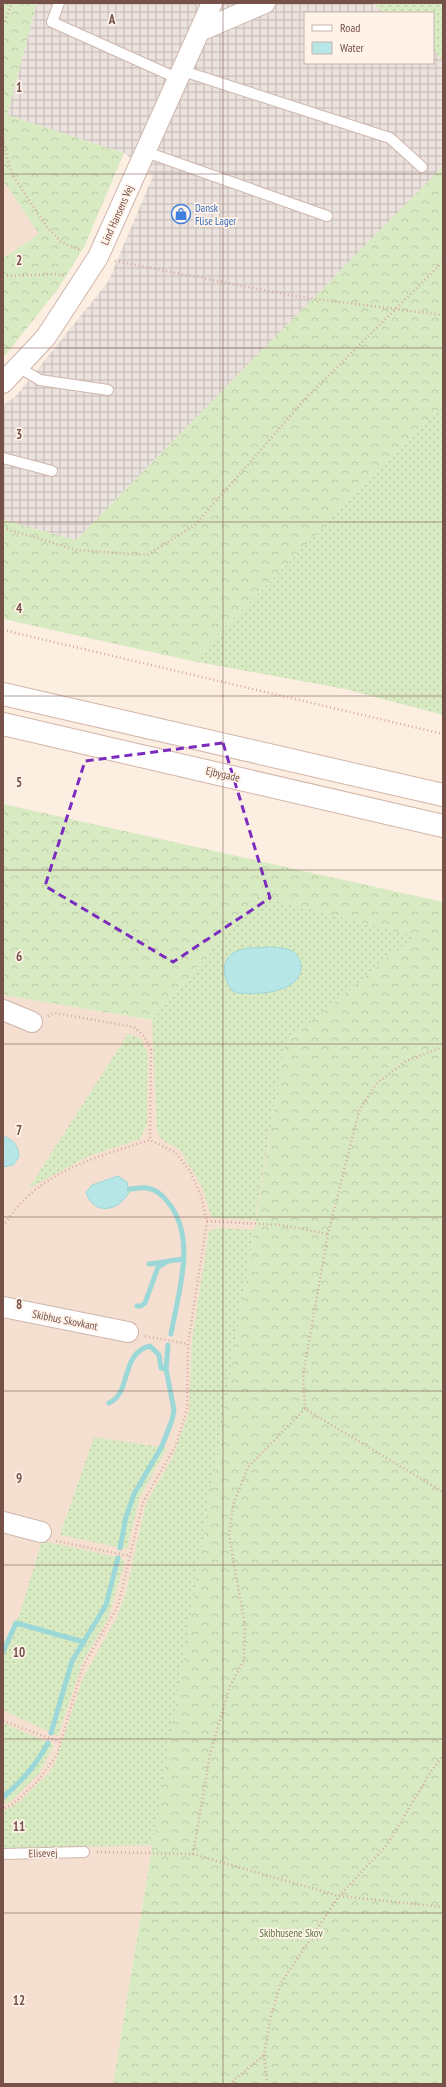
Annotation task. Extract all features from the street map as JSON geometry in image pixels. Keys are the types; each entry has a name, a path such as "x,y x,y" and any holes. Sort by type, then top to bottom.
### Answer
{"main road":[{"path":"3,694 443,795"},
{"name":"Ejbygade","path":"3,724 443,826"}],"street":[{"name":"Lind Hansens Vej","path":"3,383 46,337 83,284 98,257 202,30 212,3"},
{"path":"202,30 265,3"},
{"path":"3,1010 32,1022"},
{"name":"Skibhus Skovkant","path":"3,1307 128,1332"},
{"path":"3,1522 41,1532"}],"lane":[{"path":"59,3 52,22 181,75 390,138 422,167"},
{"path":"146,152 327,216"},
{"path":"18,367 40,380 108,390"},
{"path":"3,458 52,471"},
{"name":"Elisevej","path":"3,1854 84,1852"}],"path":[{"path":"3,25 12,3"},
{"path":"3,138 7,158 13,176 47,227 61,242 98,257 294,296 443,315"},
{"path":"3,528 76,550 147,555 195,525 308,396 443,262"},
{"path":"3,276 57,274 83,284"},
{"path":"3,630 443,734"},
{"path":"32,1022 56,1013 134,1027 144,1036 151,1050 150,1140"},
{"path":"193,1854 210,1754 230,1686 244,1660 245,1626 229,1536 233,1505 248,1467 305,1409 303,1375 328,1234 359,1111 376,1084 406,1061 443,1047"},
{"path":"3,1226 26,1198 55,1176 90,1159 150,1140 175,1152 190,1171 201,1196 207,1221 188,1344 187,1409 176,1445 143,1502 118,1606 83,1666 56,1755 36,1783 14,1803 3,1809"},
{"path":"207,1221 282,1225 328,1234"},
{"path":"128,1332 188,1344"},
{"path":"305,1409 443,1492"},
{"path":"41,1532 51,1540 130,1556"},
{"path":"3,1721 60,1742"},
{"path":"267,2084 264,2055 271,2015 281,1983 339,1896 387,1845 430,1772 443,1756"},
{"path":"84,1852 193,1854 339,1896 443,1907"},
{"path":"229,2084 264,2055"}],"highlighted area":[{"path":"223,743 270,898 173,962 45,886 85,761"}],"shaded area":[{"path":"37,3 372,3 384,12 304,12 304,64 434,64 434,51 443,61 443,166 76,540 3,520 3,405 16,396 108,282 153,176 124,153 7,115"},
{"path":"3,180 39,234 3,258"},
{"path":"3,995 285,1043 113,2084 3,2084"}],"green space":[{"path":"3,3 37,3 7,115 124,153 84,247 58,289 3,358 3,258 39,234 3,180"},
{"path":"372,3 443,3 443,61 434,51 434,12 384,12"},
{"path":"443,166 443,405 192,661 3,619 3,520 76,540"},
{"path":"443,405 443,715 345,689 192,661"},
{"name":"Skibhusene Skov","path":"3,804 443,902 443,2084 113,2084 285,1043 415,936 259,896 152,1020 3,995"},
{"path":"259,896 416,936 285,1043 255,1220 212,1218 202,1187 180,1150 162,1140 157,1131 152,1020"},
{"path":"128,1034 140,1038 148,1054 147,1124 140,1139 91,1155 29,1188"},
{"path":"219,1228 254,1230 153,1845 3,1849 3,1811 19,1802 49,1773 56,1761 82,1680 116,1619 126,1593 146,1503 172,1459 189,1412 192,1340 209,1231"},
{"path":"94,1437 167,1448 140,1497 127,1549 60,1535"},
{"path":"42,1541 122,1558 125,1562 108,1619 83,1661 58,1736 3,1710 3,1645 19,1616"},
{"path":"3,1723 54,1745 39,1774 11,1801 3,1805"}],"water":[{"path":"277,947 292,951 297,955 300,962 301,966 299,975 294,982 285,988 275,991 253,994 234,992 228,983 224,972 226,962 235,952 249,948"},
{"path":"3,1136 10,1139 15,1144 18,1149 19,1157 13,1165 3,1167"},
{"path":"118,1176 127,1182 129,1192 125,1199 119,1204 113,1207 100,1208 89,1200 86,1192 92,1185"}],"waterway":[{"path":"129,1189 147,1188 158,1193 167,1201 176,1215 182,1231 184,1248 183,1266 171,1334"},
{"path":"137,1306 141,1306 145,1303 158,1267 168,1261 184,1259"},
{"path":"149,1264 164,1262"},
{"path":"120,1548 126,1517 134,1494 162,1446 172,1420 174,1410 166,1369 168,1345"},
{"path":"109,1403 116,1398 121,1391 130,1364 134,1356 141,1350 150,1346 159,1355 161,1368 166,1369"},
{"path":"51,1733 72,1661 106,1605 118,1558"},
{"path":"3,1652 16,1623 84,1642"},
{"path":"3,1797 17,1785 28,1772 48,1743"}],"place":[{"name":"Dansk Flise Lager","path":"181,214"}]}
